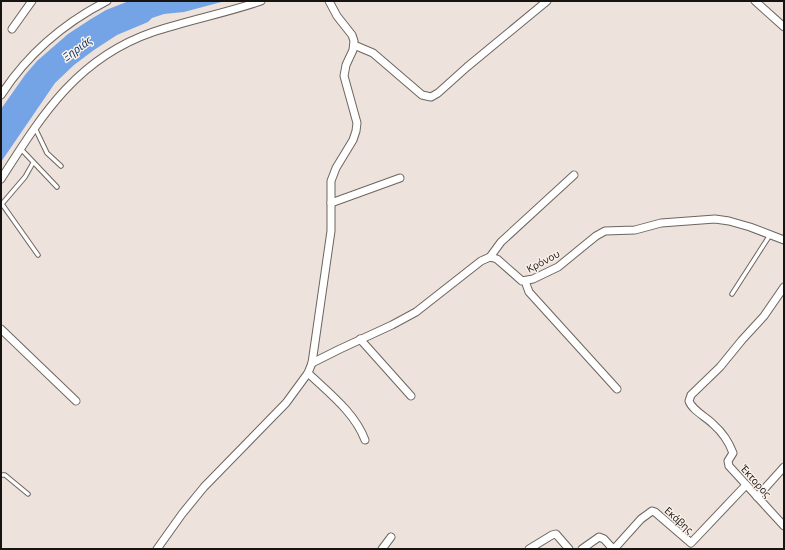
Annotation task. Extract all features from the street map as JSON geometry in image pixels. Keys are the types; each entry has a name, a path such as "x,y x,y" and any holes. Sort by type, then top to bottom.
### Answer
{"street":[{"path":"12,29 32,1"},
{"path":"2,93 18,72 38,50 55,35 79,17 107,1"},
{"path":"1,179 35,127 56,100 76,79 101,58 152,32 262,1"},
{"path":"158,549 191,502 286,403 308,373 312,363 332,222 330,186 332,176 353,140 356,131 356,117 344,76 346,65 354,45 352,35 337,16 329,1"},
{"path":"354,45 374,53 422,95 431,97 438,93 547,1"},
{"path":"755,1 784,27"},
{"path":"312,363 416,312 481,261 490,257 501,242 574,175"},
{"path":"331,203 400,178"},
{"name":"Κρόνου","path":"490,257 497,259 522,281 525,281 533,279 558,267 596,236 605,231 634,230 660,223 715,219 750,227 784,240"},
{"path":"525,281 529,292 617,389"},
{"name":"Έκτορος","path":"784,287 764,316 720,367 689,397 690,403 716,427 727,442 733,453 728,461 729,466 784,526"},
{"path":"1,329 76,401"},
{"path":"360,339 411,396"},
{"path":"308,373 353,418 365,440"},
{"path":"757,497 784,468"},
{"name":"Εκάβης","path":"613,549 641,519 652,511 691,543 746,484"},
{"path":"529,549 547,537 556,534 569,549"},
{"path":"382,549 391,537"},
{"path":"582,549 599,537 604,539 613,549"}],"lane":[{"path":"35,127 47,153 61,166"},
{"path":"21,149 57,187"},
{"path":"33,163 25,177 2,204 38,255"},
{"path":"732,294 770,235"},
{"path":"1,475 5,475 28,494"}],"water":[{"name":"Ξηριάς","path":"129,1 225,1 184,12 164,14 152,18 148,22 117,35 94,50 74,65 55,83 1,162 1,109 25,75 37,61 68,34 106,10"}]}
